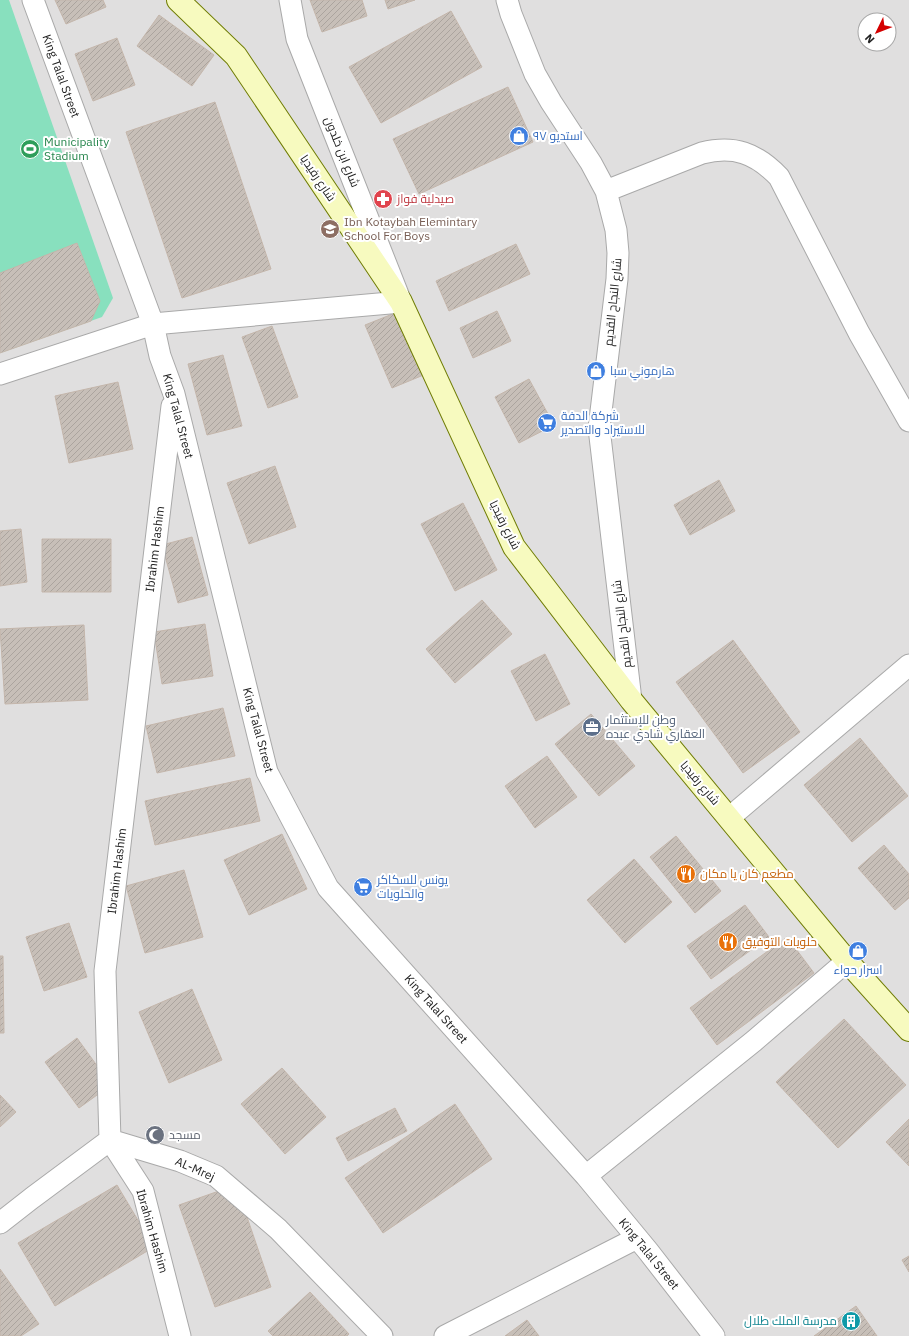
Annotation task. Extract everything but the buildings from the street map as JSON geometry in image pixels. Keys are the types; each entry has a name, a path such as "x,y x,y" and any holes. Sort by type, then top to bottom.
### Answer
{"main road":[{"name":"شارع رفيديا","path":"178,0 236,56 401,302 514,546 631,700 847,961 909,1030"}],"street":[{"name":"King Talal Street","path":"33,0 153,324 160,356 174,394 267,772 328,888 586,1176 714,1336"},
{"name":"شارع ابن خلدون","path":"290,0 297,39 401,302"},
{"name":"شارع النجاح القديم","path":"507,0 511,14 535,74 551,102 591,163 606,191 616,230 618,253 617,279 599,428 631,700"},
{"path":"606,191 702,153 716,149 744,152 768,165 779,177 859,333 909,421"},
{"path":"0,374 153,324 401,302"},
{"name":"Ibrahim Hashim","path":"174,394 104,971 110,1140 143,1190 180,1336"},
{"path":"729,818 909,664"},
{"path":"586,1176 754,1041 847,961"},
{"path":"0,1224 32,1198 110,1140"},
{"name":"AL-Mrej","path":"110,1140 180,1161 216,1176 278,1229 382,1336"},
{"path":"445,1336 637,1238"}],"shaded area":[{"path":"0,0 909,0 909,1336 0,1336"}],"green space":[{"name":"Municipality Stadium","path":"0,0 9,0 113,298 102,317 0,353"}],"place":[{"name":"استديو ٩٧","path":"519,136"},
{"name":"Municipality Stadium","path":"30,149"},
{"name":"صيدلية فواز","path":"383,199"},
{"name":"Ibn Kotaybah Elemintary School For Boys","path":"330,229"},
{"name":"هارموني سبا","path":"596,371"},
{"name":"شركة الدفة للاستيراد والتصدير","path":"547,423"},
{"name":"وطن للإستثمار العقاري شادي عبده","path":"592,727"},
{"name":"مطعم كان يا مكان","path":"686,874"},
{"name":"يونس للسكاكر والحلويات","path":"363,887"},
{"name":"حلويات التوفيق","path":"728,942"},
{"name":"اسرار حواء","path":"858,951"},
{"name":"مسجد","path":"155,1135"},
{"name":"مدرسة الملك طلال","path":"851,1321"}]}
